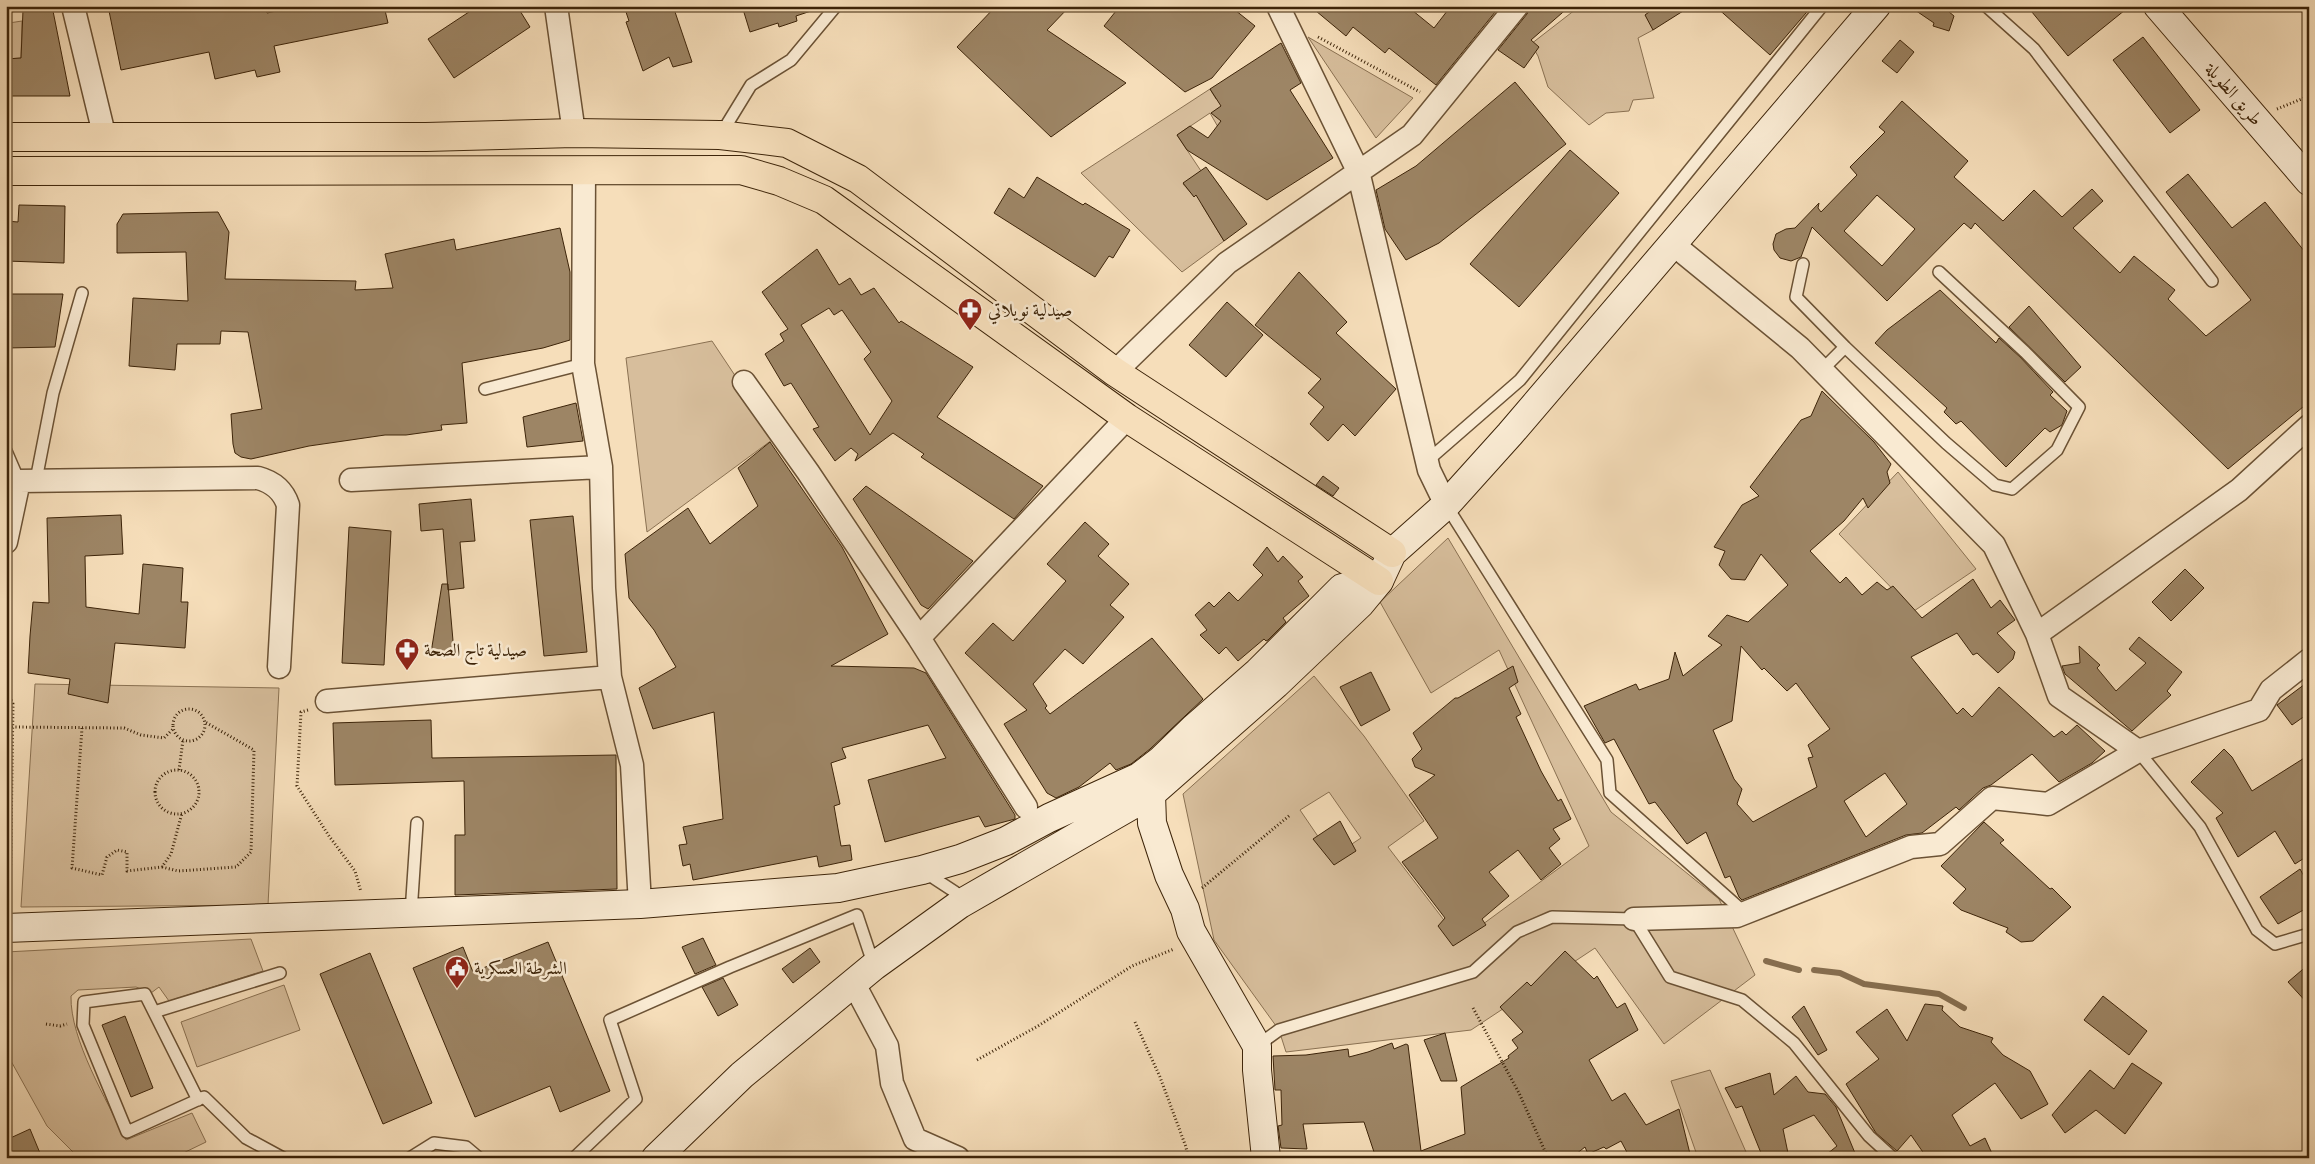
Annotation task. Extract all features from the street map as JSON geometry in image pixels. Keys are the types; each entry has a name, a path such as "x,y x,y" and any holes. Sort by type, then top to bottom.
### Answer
{"main road":[{"path":"1379,580 1392,554 1446,505 1510,434 1876,6"},
{"name":"طريق الطويلة","path":"2158,6 2309,181"},
{"path":"6,137 426,137 574,133 720,135 787,143 858,179 1114,372 1392,554"},
{"path":"426,137 426,172"},
{"path":"6,171 426,172 741,170 779,181 824,200 1127,418 1379,580"},
{"path":"656,1158 742,1075 864,975 960,904 1148,783 1160,761 1194,728 1258,672 1342,588 1379,580"},
{"path":"8,928 640,904 838,888 922,870 960,859 1006,841 1049,818 1139,777 1148,783"},
{"path":"1148,783 1152,822 1169,875 1196,941 1257,1046 1257,1070 1266,1158"}],"street":[{"path":"74,6 105,138"},
{"path":"556,6 574,133"},
{"path":"1114,372 1227,263 1412,135 1517,6"},
{"path":"1281,13 1358,171 1429,470 1446,505"},
{"path":"584,171 583,364 601,467 604,588 610,677 632,765 640,904"},
{"path":"1674,244 1800,348 1994,545 2037,634 2059,696 2138,751"},
{"path":"744,382 808,472 920,638 1026,807"},
{"path":"920,638 1127,418"},
{"path":"2037,634 2239,490 2309,426"},
{"path":"351,480 601,467"},
{"path":"6,542 28,480 258,478 277,486 288,505 279,667"},
{"path":"1634,919 1737,916 1911,847 1940,844 1992,798 2048,804 2138,751 2259,710 2271,690 2309,660"},
{"path":"327,701 610,677"},
{"path":"864,975 887,1046 892,1083 915,1139 958,1158"}],"lane":[{"path":"720,135 752,85 790,60 836,6"},
{"path":"1427,461 1520,380 1822,6"},
{"path":"1986,6 2034,49 2212,281"},
{"path":"1803,264 1796,297 1845,347 1946,443 1995,486 2012,490 2057,450 2079,407 2025,352 1939,272"},
{"path":"28,480 82,293"},
{"path":"1822,370 1845,347"},
{"path":"485,389 583,364"},
{"path":"6,451 28,480"},
{"path":"1446,505 1607,760 1610,793 1745,912"},
{"path":"2138,751 2200,827 2257,930 2275,944 2309,934"},
{"path":"411,913 417,824"},
{"path":"922,870 955,892 960,904"},
{"path":"574,1158 636,1099 610,1020 730,967 857,915 864,975"},
{"path":"1257,1046 1278,1030 1473,972 1517,932 1552,917 1634,919 1670,977 1742,1000 1794,1043 1869,1136 1893,1158"},
{"path":"154,1012 280,973"},
{"path":"198,1100 145,994 84,1002 83,1025 127,1132 198,1100 204,1097 246,1138 283,1158"},
{"path":"410,1158 434,1143 466,1147 479,1158"}],"path":[{"path":"1281,13 1439,102"},
{"path":"2252,115 2284,107 2309,96"},
{"path":"6,687 13,704 8,928"},
{"path":"327,701 302,712 297,786 329,836 355,871 363,897"},
{"path":"12,727 124,728 141,735 164,738 173,729 176,714 186,709 196,710 205,722 204,732 193,741 183,740 175,734 173,729"},
{"path":"82,728 72,868 102,875 107,857 116,850 127,852 127,871 162,867 178,871 236,867 251,852 254,750 205,722"},
{"path":"179,770 183,740"},
{"path":"179,770 191,776 198,788 198,794 193,806 182,814 174,814 161,807 155,794 159,779 164,774 179,770"},
{"path":"162,867 171,854 182,814"},
{"path":"1182,904 1290,815"},
{"path":"977,1060 1038,1026 1132,966 1196,941"},
{"path":"1474,1008 1507,1070 1548,1158"},
{"path":"46,1024 60,1026 83,1019"},
{"path":"1135,1022 1163,1086 1186,1147 1188,1158"}],"shaded area":[{"path":"6,6 28,6 28,9 7,13 9,23 22,21 21,58 6,59"},
{"path":"1580,6 1656,7 1653,30 1638,38 1654,98 1633,100 1629,111 1606,113 1589,125 1548,87 1538,56 1531,44"},
{"path":"1308,37 1413,98 1376,138"},
{"path":"1210,89 1216,99 1230,90 1222,134 1210,113 1177,135 1201,171 1183,184 1194,196 1215,180 1222,189 1202,205 1224,241 1182,272 1081,173"},
{"path":"712,341 776,437 647,532 626,358"},
{"path":"1898,472 1976,569 1914,611 1839,534"},
{"path":"1448,538 1611,812 1719,899 1755,975 1664,1044 1595,948 1471,1030 1286,1052 1279,1030 1214,940 1183,794 1314,676 1364,736 1424,821 1388,847 1460,941 1589,846 1499,650 1431,693 1380,602","holes":["1329,792 1361,838 1332,857 1300,810"]},
{"path":"35,684 279,688 268,905 21,907"},
{"path":"251,939 263,971 169,1001 159,987 151,993 136,987 78,990 71,996 76,1031 83,1050 126,1140 192,1113 206,1142 173,1158 79,1158 47,1126 6,1052 6,952"},
{"path":"284,985 300,1030 197,1067 181,1022"},
{"path":"1710,1070 1748,1158 1698,1158 1671,1081"}],"building":[{"path":"28,6 52,6 70,96 6,96 6,59 21,58 23,10 28,9"},
{"path":"108,6 223,6 224,11 243,6 265,6 267,13 300,6 384,6 388,23 274,46 280,72 257,77 255,70 215,79 209,52 121,70"},
{"path":"478,6 517,6 530,27 454,78 428,39"},
{"path":"624,6 673,6 692,62 673,67 669,57 643,71 626,22 629,21"},
{"path":"742,6 817,6 817,9 796,16 797,21 779,27 778,23 750,32"},
{"path":"996,6 1070,6 1047,30 1126,83 1051,137 957,47"},
{"path":"1120,6 1230,6 1255,26 1212,78 1185,92 1104,26"},
{"path":"1310,6 1407,6 1434,28 1451,6 1500,6 1436,85 1389,48 1385,53 1353,27 1346,36"},
{"path":"1530,6 1570,6 1531,40 1539,47 1524,68 1498,50 1527,14"},
{"path":"1657,6 1691,6 1653,30 1645,15"},
{"path":"1715,6 1812,6 1770,55"},
{"path":"1909,6 1942,6 1954,16 1949,31 1933,26 1934,23"},
{"path":"2027,6 2130,6 2068,56"},
{"path":"2143,37 2200,110 2170,133 2113,60"},
{"path":"1900,40 1914,52 1897,73 1882,61"},
{"path":"1281,43 1301,83 1290,90 1333,158 1267,200 1187,150 1177,135 1190,126 1208,138 1221,121 1211,113 1221,106 1210,89"},
{"path":"1515,82 1566,144 1439,243 1406,260 1385,229 1376,190 1416,166"},
{"path":"1902,101 1968,161 1954,177 2003,221 2034,190 2062,217 2092,189 2103,201 2073,228 2120,273 2134,256 2175,290 2168,299 2206,336 2251,300 2166,192 2188,174 2232,228 2265,202 2309,257 2309,402 2228,469 1975,223 1971,229 1964,223 1887,301 1812,227 1801,257 1791,261 1780,258 1774,250 1773,244 1776,234 1786,229 1795,228 1819,203 1818,208 1821,212 1857,175 1850,167 1885,132 1879,127","holes":["1877,195 1915,229 1882,266 1844,231"]},
{"path":"1570,150 1619,193 1519,307 1470,264"},
{"path":"1206,167 1247,224 1224,241 1196,195 1194,197 1183,183"},
{"path":"1037,177 1083,205 1085,203 1130,230 1113,258 1109,256 1095,277 994,213 1009,188 1024,198"},
{"path":"19,205 65,206 64,263 6,261 6,221 18,222"},
{"path":"218,212 229,232 225,279 356,281 355,290 393,288 385,254 454,239 456,250 560,228 570,272 570,340 543,348 462,363 467,423 441,425 442,430 406,435 385,435 309,446 251,459 241,457 235,453 231,414 262,409 248,332 221,331 220,344 177,344 175,370 129,366 133,298 188,301 186,252 117,253 117,224 123,214"},
{"path":"817,249 839,285 850,278 861,295 874,288 899,323 901,321 973,367 937,417 1043,486 1014,519 921,457 924,454 893,433 855,461 858,454 851,448 835,461 813,429 819,427 791,383 784,386 765,354 784,341 780,334 788,329 762,292","holes":["829,308 834,315 842,310 871,352 864,359 892,401 870,435 801,325"]},
{"path":"1299,272 1347,322 1336,333 1396,389 1355,436 1343,424 1328,441 1310,424 1324,407 1308,393 1321,379 1255,325"},
{"path":"1940,290 1996,343 1999,338 2020,357 2053,392 2050,395 2067,411 2062,425 2050,432 2045,428 2006,467 1961,421 1956,424 1944,412 1947,408 1875,343 1887,330"},
{"path":"6,294 63,294 55,347 6,348"},
{"path":"1227,302 1263,335 1226,377 1189,345"},
{"path":"2029,306 2081,367 2065,382 2009,327"},
{"path":"1822,391 1874,442 1891,464 1887,472 1890,483 1868,508 1863,498 1844,521 1810,551 1840,583 1846,577 1862,595 1877,582 1887,590 1893,586 1922,618 1973,579 1991,608 2000,600 2015,620 1997,633 2015,652 2013,659 1998,673 1977,653 1973,655 1957,633 1911,657 1957,714 1963,708 1972,717 1999,687 2054,737 2062,731 2066,735 2077,725 2105,751 2092,763 2059,782 2032,754 1991,785 1983,788 1959,810 1956,807 1922,833 1906,835 1742,900 1730,876 1725,878 1706,832 1687,844 1655,802 1649,804 1614,739 1605,743 1584,706 1636,684 1639,690 1669,679 1675,652 1683,676 1722,645 1708,636 1727,615 1748,622 1788,585 1761,554 1745,580 1731,579 1719,565 1725,551 1714,547 1742,505 1759,496 1750,487 1801,420 1811,416","holes":["1741,646 1762,670 1764,668 1787,691 1796,683 1830,729 1808,745 1813,757 1808,758 1817,787 1753,822 1737,804 1742,789 1734,779 1713,730 1732,721","1885,773 1907,804 1866,837 1844,801"]},
{"path":"576,403 583,441 527,447 523,417"},
{"path":"770,442 842,547 888,634 831,666 914,668 926,673 1015,815 1015,819 985,827 979,816 885,842 868,780 946,758 928,725 842,748 846,758 831,763 840,804 834,806 841,846 850,845 852,860 819,867 817,856 693,880 690,864 683,866 679,845 687,844 683,827 723,819 714,712 653,729 639,688 676,667 654,630 629,598 625,554 688,508 710,544 758,506 738,468"},
{"path":"1323,476 1339,488 1333,496 1316,485"},
{"path":"866,486 973,561 928,609 921,605 853,499"},
{"path":"471,499 475,541 460,542 464,588 448,590 443,529 421,531 419,504"},
{"path":"121,515 123,554 85,556 86,607 139,614 143,564 183,568 181,602 188,602 185,648 115,643 108,703 68,694 70,679 28,673 30,636 33,602 49,603 47,518"},
{"path":"573,516 587,652 544,656 530,520"},
{"path":"1085,522 1109,544 1098,556 1129,584 1110,605 1124,617 1083,664 1065,649 1033,684 1047,706 1045,708 1050,714 1152,638 1203,699 1150,749 1131,764 1116,770 1110,763 1079,787 1056,798 1047,793 1004,724 1027,710 965,653 993,623 1013,641 1066,581 1047,564"},
{"path":"349,527 391,531 384,665 342,663"},
{"path":"1267,547 1278,562 1283,556 1303,577 1298,581 1309,596 1283,618 1286,622 1268,640 1264,639 1238,661 1226,647 1219,654 1200,635 1207,630 1195,615 1209,602 1214,607 1229,592 1238,601 1263,575 1253,565"},
{"path":"2185,569 2204,588 2171,621 2152,602"},
{"path":"442,584 448,584 454,652 431,653"},
{"path":"2139,637 2182,672 2167,691 2171,695 2132,731 2065,674 2062,666 2080,663 2079,646 2100,665 2097,668 2116,691 2146,663 2129,649"},
{"path":"1513,666 1518,682 1509,688 1521,714 1516,717 1541,771 1558,801 1561,799 1571,819 1553,829 1560,839 1549,848 1561,864 1541,880 1518,850 1489,872 1509,896 1482,919 1486,925 1453,946 1438,926 1445,918 1402,862 1438,838 1409,795 1435,775 1415,767 1412,759 1422,749 1413,733 1455,698"},
{"path":"1371,672 1390,710 1361,726 1340,687"},
{"path":"2309,681 2309,713 2292,725 2277,705"},
{"path":"431,720 432,758 616,755 617,889 455,895 455,835 465,835 464,781 335,785 333,723"},
{"path":"2224,749 2232,757 2252,791 2309,755 2309,855 2295,864 2275,831 2238,857 2216,818 2223,813 2191,782"},
{"path":"1340,821 1356,851 1334,865 1313,839"},
{"path":"1984,822 2004,840 2000,843 2071,907 2033,941 2021,942 2006,932 2008,928 1961,910 1953,903 1966,889 1941,866"},
{"path":"2300,869 2309,885 2309,907 2278,924 2260,897"},
{"path":"703,938 716,965 695,974 682,947"},
{"path":"548,942 610,1091 560,1112 550,1086 475,1117 413,968 463,947 473,972"},
{"path":"810,948 820,962 793,983 782,969"},
{"path":"1565,951 1594,979 1597,976 1617,1008 1625,1003 1638,1030 1589,1060 1612,1101 1625,1093 1646,1125 1679,1109 1691,1158 1659,1158 1658,1153 1630,1158 1621,1141 1606,1149 1604,1147 1588,1154 1585,1147 1571,1158 1376,1158 1364,1122 1303,1124 1307,1149 1281,1148 1278,1126 1282,1125 1281,1090 1275,1090 1273,1056 1306,1055 1348,1049 1349,1057 1392,1043 1394,1049 1406,1044 1408,1045 1421,1151 1465,1134 1461,1087 1509,1058 1508,1056 1518,1048 1512,1040 1523,1032 1500,1007 1527,982 1531,986"},
{"path":"370,953 432,1103 383,1124 320,974"},
{"path":"2309,964 2309,1005 2288,982"},
{"path":"723,978 738,1005 718,1016 702,987"},
{"path":"2103,996 2147,1031 2129,1055 2084,1020"},
{"path":"1925,1004 1943,1006 1942,1010 1960,1027 1993,1038 1991,1042 2003,1055 2030,1071 2048,1104 2021,1119 1995,1083 1952,1115 1970,1146 1985,1138 1994,1158 1927,1158 1911,1135 1897,1151 1876,1133 1846,1084 1879,1059 1856,1032 1887,1009 1907,1041"},
{"path":"1804,1006 1827,1050 1818,1055 1792,1017"},
{"path":"125,1016 153,1088 131,1097 102,1025"},
{"path":"1445,1033 1457,1081 1441,1081 1424,1040"},
{"path":"2132,1063 2162,1083 2125,1134 2096,1110 2065,1133 2052,1115 2090,1070 2114,1089"},
{"path":"1770,1073 1774,1095 1796,1076 1808,1092 1825,1094 1836,1107 1857,1158 1822,1158 1837,1146 1814,1115 1783,1129 1789,1158 1763,1158 1742,1106 1736,1108 1725,1088"},
{"path":"30,1129 42,1158 6,1158 6,1140"}],"waterway":[{"path":"1766,961 1799,970"},
{"path":"1814,970 1840,973 1864,984 1939,994 1964,1008"}],"place":[{"name":"صيدلية نويلاتي","path":"970,331"},
{"name":"صيدلية تاج الصحة","path":"407,671"},
{"name":"الشرطة العسكرية","path":"457,989"}]}
